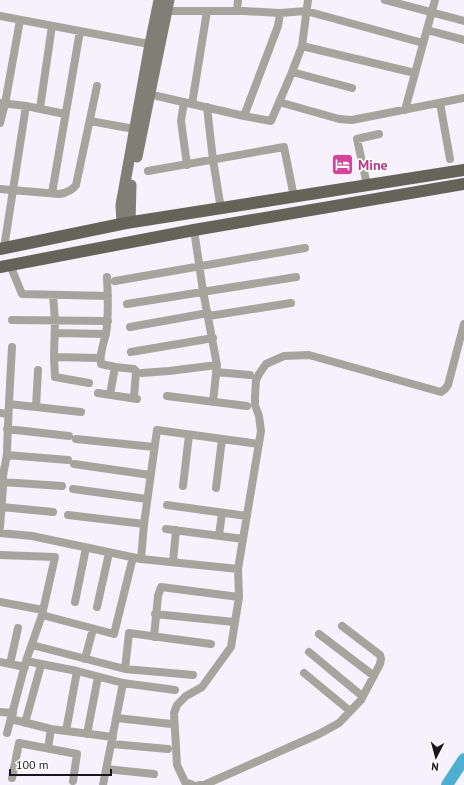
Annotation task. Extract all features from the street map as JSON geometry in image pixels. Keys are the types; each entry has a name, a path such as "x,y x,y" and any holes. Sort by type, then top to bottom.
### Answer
{"main road":[{"path":"2,249 126,223 464,170"},
{"path":"5,266 194,230 464,184"}],"street":[{"path":"126,223 132,178 155,45 159,0"},
{"path":"126,223 121,205 134,129 155,45 168,11 169,0"},
{"path":"237,11 238,0"},
{"path":"157,96 271,121 302,46 308,0"},
{"path":"385,0 402,2 464,21"},
{"path":"406,110 435,0"},
{"path":"168,11 237,11 280,13 306,11 423,43"},
{"path":"192,104 207,11"},
{"path":"244,116 278,26 280,13"},
{"path":"0,16 155,45"},
{"path":"0,123 2,104 20,20"},
{"path":"40,108 52,26"},
{"path":"426,30 464,40"},
{"path":"52,193 64,114 80,31"},
{"path":"302,46 415,73"},
{"path":"292,72 352,88"},
{"path":"0,189 66,193 73,189 76,185 97,86"},
{"path":"279,102 339,119 352,120 464,98"},
{"path":"184,102 181,121 187,165"},
{"path":"440,103 450,159"},
{"path":"2,104 40,108 64,114"},
{"path":"2,249 26,106"},
{"path":"207,107 220,209"},
{"path":"90,121 134,129"},
{"path":"367,185 357,138 380,134"},
{"path":"148,172 284,147 294,197"},
{"path":"194,230 217,368 213,402"},
{"path":"115,281 305,248"},
{"path":"5,266 22,294 108,296"},
{"path":"98,393 136,398 136,371 134,369 101,364 100,358 108,320 107,277"},
{"path":"127,304 296,277"},
{"path":"53,295 55,321 55,377 89,383"},
{"path":"130,327 291,303"},
{"path":"12,320 108,320"},
{"path":"193,785 185,782 178,765 174,713 177,705 186,696 202,687 231,647 239,597 238,569 261,431 259,416 255,405 255,388 259,374 266,364 284,356 309,355 440,392 448,385 464,324"},
{"path":"55,332 106,334"},
{"path":"131,352 213,338"},
{"path":"0,527 2,485 7,455 7,429 4,413 9,404 12,347"},
{"path":"54,357 100,358"},
{"path":"110,395 115,367"},
{"path":"142,373 217,368 250,375"},
{"path":"36,407 38,370"},
{"path":"167,396 247,406"},
{"path":"9,404 81,412"},
{"path":"7,429 154,447"},
{"path":"0,602 43,612 93,629 114,634 137,558 144,524 157,430 259,444"},
{"path":"183,486 189,435"},
{"path":"216,488 222,439"},
{"path":"7,455 71,462 150,475"},
{"path":"2,485 62,486"},
{"path":"73,489 147,499"},
{"path":"167,505 247,516"},
{"path":"2,507 53,512"},
{"path":"219,536 222,513"},
{"path":"68,515 144,524"},
{"path":"166,529 243,539"},
{"path":"173,562 176,530"},
{"path":"0,533 32,536 137,558 238,569"},
{"path":"75,602 86,548"},
{"path":"97,607 109,553"},
{"path":"0,555 55,557 43,612 26,664 7,733"},
{"path":"154,637 155,614 161,587 239,597"},
{"path":"155,614 234,622"},
{"path":"199,785 204,785 320,734 339,722 350,711 362,696 374,676 381,659 380,655 342,626"},
{"path":"10,664 18,628"},
{"path":"85,659 93,629"},
{"path":"125,669 129,633 211,644"},
{"path":"319,634 374,676"},
{"path":"32,645 125,669 193,675"},
{"path":"309,652 362,696"},
{"path":"0,662 10,664 41,665 77,671 123,683 175,690"},
{"path":"25,723 41,665"},
{"path":"66,731 77,671"},
{"path":"304,673 350,711"},
{"path":"87,734 98,677"},
{"path":"103,785 123,683"},
{"path":"0,712 25,723 51,729 168,749"},
{"path":"117,718 171,724"},
{"path":"48,748 51,729"},
{"path":"12,778 19,743 77,754 73,781"},
{"path":"106,769 154,774"}],"waterway":[{"path":"447,785 464,759"}],"place":[{"name":"Mine","path":"342,165"}]}
